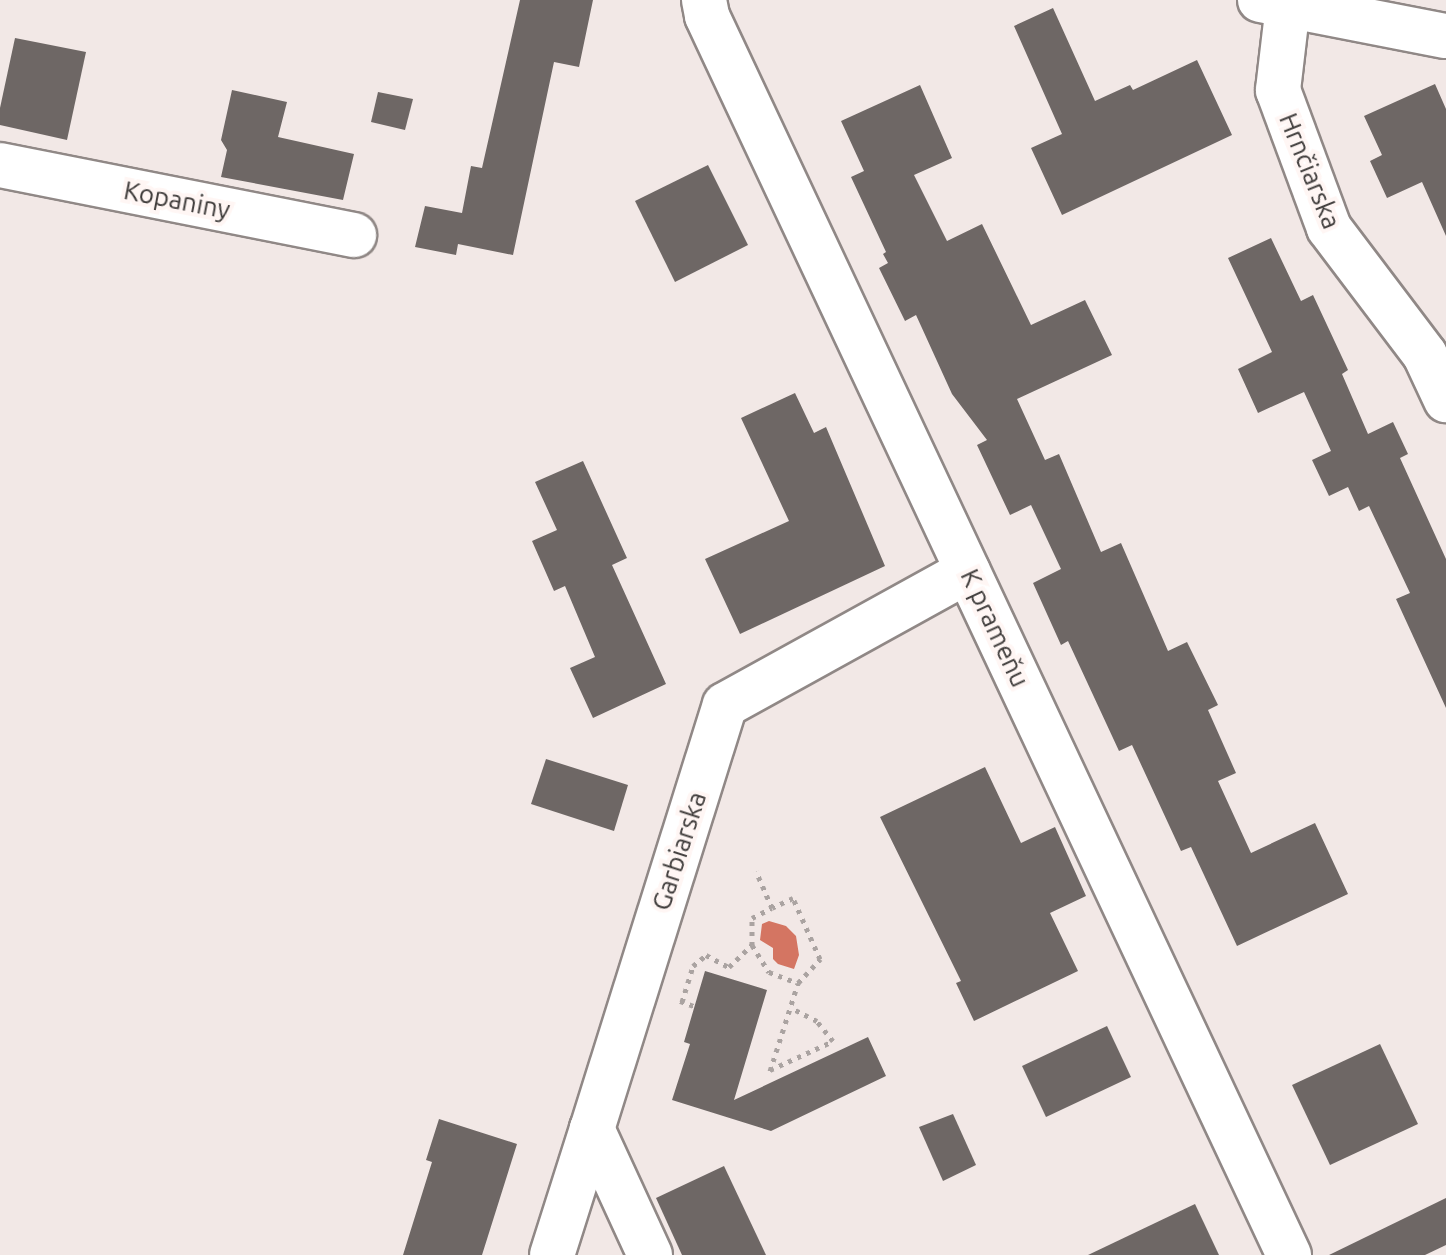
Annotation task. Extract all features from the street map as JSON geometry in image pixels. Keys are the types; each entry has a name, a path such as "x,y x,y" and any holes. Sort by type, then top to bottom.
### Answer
{"street":[{"name":"K prameňu","path":"704,0 707,16 1289,1255"},
{"path":"1274,3 1446,36"},
{"name":"Hrnčiarska","path":"1274,3 1278,90 1329,228 1425,355 1446,400"},
{"name":"Kopaniny","path":"0,165 354,235"},
{"name":"Garbiarska","path":"552,1255 725,705 968,571"},
{"path":"592,1129 650,1255"}],"path":[{"path":"756,871 772,908"},
{"path":"790,1007 817,1021 833,1041 770,1071 790,1007 798,983 820,959 793,898 752,918 752,945 769,972 798,983"},
{"path":"682,1002 693,966 706,955 729,967 752,945"}],"shaded area":[{"path":"769,921 786,926 796,936 799,955 794,969 778,964 773,959 773,948 760,940 762,924"}],"building":[{"path":"520,0 593,0 579,67 554,62 513,255 458,244 456,255 415,247 425,206 462,213 471,166 482,168"},
{"path":"1053,8 1095,101 1130,85 1133,90 1197,60 1232,135 1062,215 1031,148 1062,134 1014,26"},
{"path":"15,38 86,52 67,140 0,125 0,108"},
{"path":"1435,84 1446,109 1446,236 1422,182 1387,198 1370,161 1382,155 1364,116"},
{"path":"920,85 952,158 914,175 947,241 982,224 1031,325 1085,300 1112,355 1017,399 1045,460 1059,454 1101,552 1121,543 1168,651 1187,642 1218,705 1208,710 1236,773 1218,781 1251,853 1315,823 1348,894 1237,946 1191,847 1181,851 1132,745 1119,751 1068,641 1061,645 1033,583 1061,569 1031,505 1010,515 977,445 987,440 952,394 916,315 905,321 879,268 888,263 883,254 886,252 851,177 864,171 841,121"},
{"path":"232,90 287,102 278,137 354,154 343,200 221,177 227,150 221,140"},
{"path":"378,92 413,99 405,130 371,122"},
{"path":"708,165 748,245 675,282 635,201"},
{"path":"1271,238 1301,301 1313,295 1348,370 1342,374 1368,434 1393,422 1408,454 1400,458 1446,559 1446,708 1396,599 1410,593 1369,506 1359,511 1348,487 1329,496 1312,460 1331,451 1304,392 1258,413 1238,369 1272,352 1228,258"},
{"path":"795,393 814,433 826,427 885,566 740,634 705,559 789,521 741,418"},
{"path":"583,461 627,558 612,565 666,684 593,718 570,668 595,657 565,586 554,591 532,541 557,530 535,482"},
{"path":"546,759 628,785 614,831 531,804"},
{"path":"985,767 1021,843 1055,827 1086,896 1050,913 1078,971 974,1021 956,983 961,981 880,817"},
{"path":"705,971 767,990 734,1100 868,1037 886,1076 771,1131 672,1100 690,1044 684,1042"},
{"path":"1107,1026 1131,1077 1046,1117 1022,1066"},
{"path":"1380,1044 1418,1124 1330,1165 1292,1085"},
{"path":"953,1114 976,1165 943,1181 919,1127"},
{"path":"439,1119 517,1144 482,1255 403,1255 432,1162 426,1160"},
{"path":"724,1166 766,1255 682,1255 656,1198"},
{"path":"1446,1198 1446,1245 1425,1255 1329,1255"},
{"path":"1195,1204 1219,1255 1088,1255"}]}
